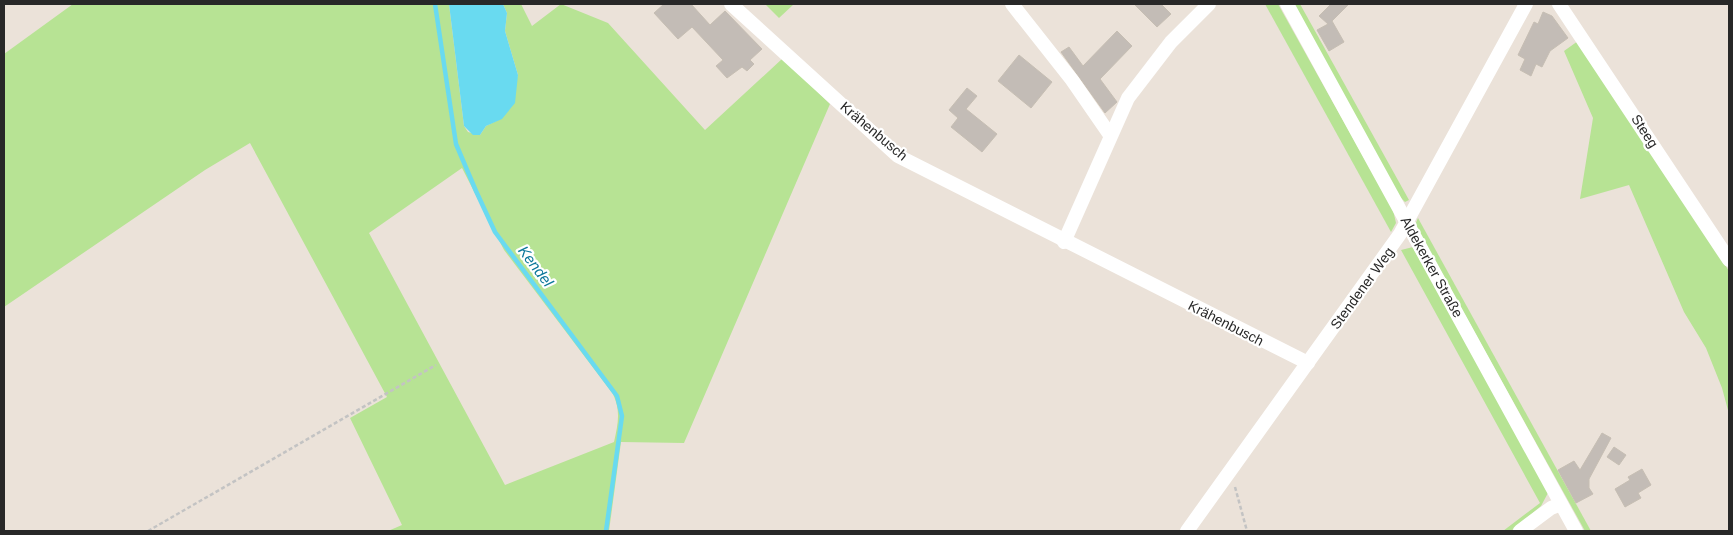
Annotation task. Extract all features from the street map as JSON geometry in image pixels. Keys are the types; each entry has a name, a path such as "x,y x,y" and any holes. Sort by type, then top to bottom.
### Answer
{"street":[{"name":"Krähenbusch","path":"731,4 898,156 1064,242 1308,363"},
{"path":"1012,4 1072,80 1110,135"},
{"path":"1064,242 1128,98 1171,42 1209,4"},
{"name":"Aldekerker Straße","path":"1287,4 1576,531"},
{"name":"Stendener Weg","path":"1187,531 1408,222 1526,4"},
{"name":"Steeg","path":"1559,4 1580,32 1729,260"},
{"path":"1520,531 1551,508 1561,504"}],"path":[{"path":"148,531 436,365"},
{"path":"1231,472 1247,531"}],"green space":[{"path":"73,4 449,4 464,126 468,132 480,135 486,126 502,118 518,75 505,31 507,13 503,4 521,4 532,26 561,4 608,23 705,130 783,58 830,104 684,443 621,442 609,531 388,531 402,525 350,418 387,397 250,143 205,170 4,307 4,54","holes":["462,168 504,250 613,394 616,400 618,418 614,442 505,485 369,233"]},
{"path":"765,4 794,4 779,18"},
{"path":"1265,4 1278,4 1393,210 1396,223 1391,232"},
{"path":"1293,4 1300,4 1409,200 1405,202 1400,197"},
{"path":"1578,41 1729,271 1729,414 1722,388 1706,348 1684,312 1629,185 1580,199 1593,118 1564,51"},
{"path":"1418,218 1591,531 1585,531 1415,225"},
{"path":"1413,247 1549,491 1541,506 1511,531 1503,531 1540,503 1401,250"}],"water":[{"path":"449,4 503,4 507,13 505,31 518,75 515,103 502,119 486,126 480,135 473,135 464,126"}],"building":[{"path":"664,4 691,4 710,25 725,11 762,49 750,60 754,64 747,71 742,67 727,78 716,66 723,60 692,27 678,39 654,13"},
{"path":"1134,4 1161,4 1171,14 1157,27"},
{"path":"1331,4 1349,4 1332,21 1344,42 1329,51 1317,30 1328,24 1319,16"},
{"path":"1543,12 1552,16 1568,38 1550,51 1542,67 1536,64 1531,76 1520,70 1525,59 1518,55 1534,22 1538,24"},
{"path":"1117,31 1132,46 1100,79 1117,102 1105,113 1061,52 1069,47 1083,66"},
{"path":"1019,55 1052,82 1031,108 998,81"},
{"path":"967,88 977,96 966,109 997,134 982,152 951,127 958,118 949,110"},
{"path":"1602,433 1611,438 1589,479 1589,488 1593,494 1576,503 1558,470 1574,461 1580,470"},
{"path":"1614,447 1626,455 1619,465 1607,457"},
{"path":"1642,469 1651,485 1638,493 1641,498 1625,507 1615,489 1630,480 1628,477"}],"waterway":[{"name":"Kendel","path":"435,4 456,144 495,232 617,396 622,416 606,531"}]}
